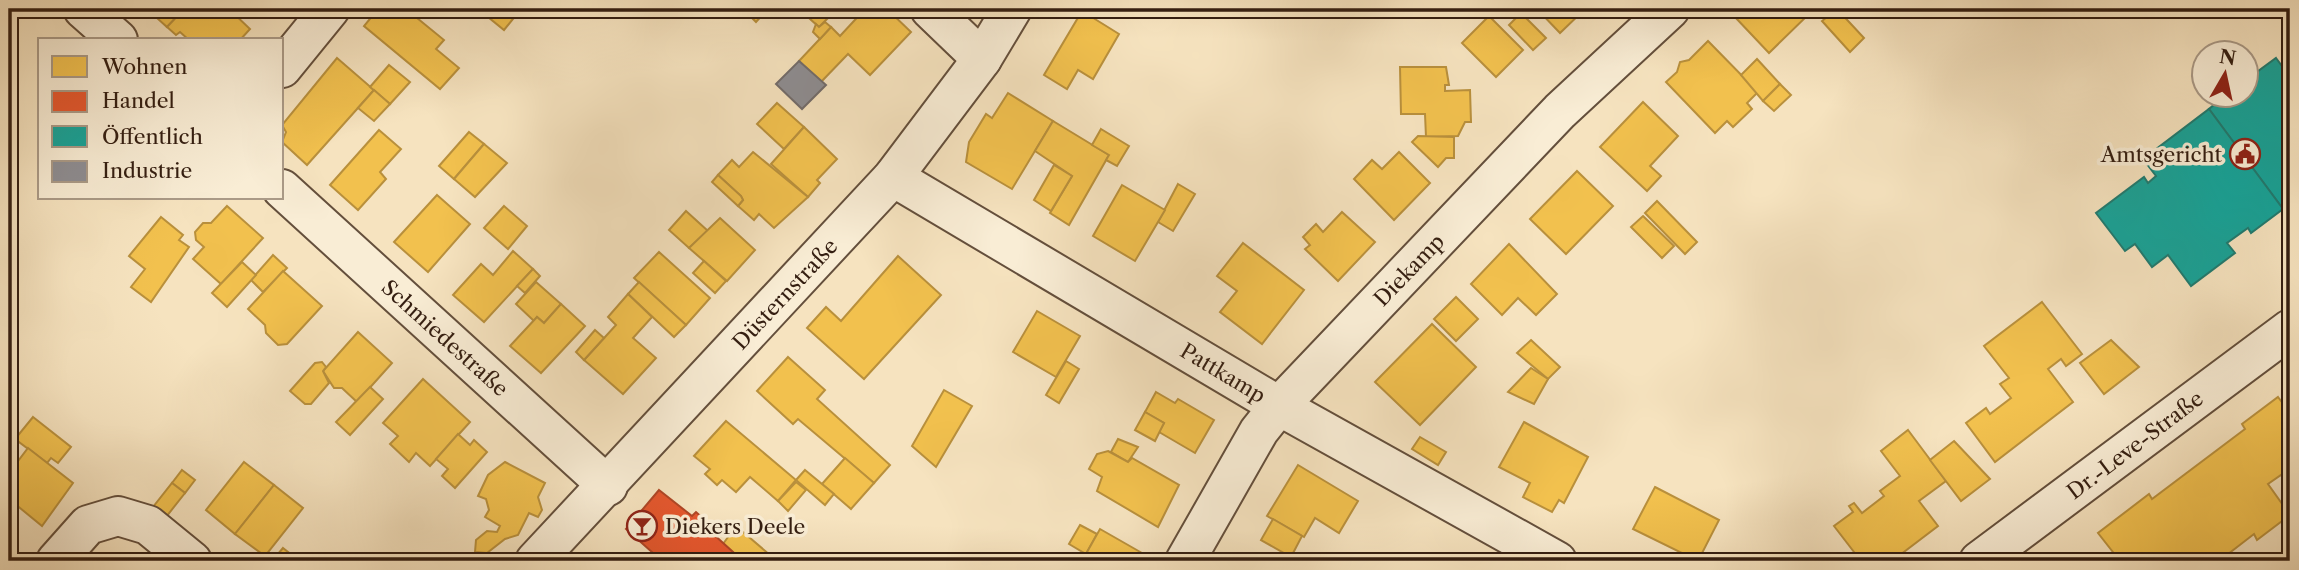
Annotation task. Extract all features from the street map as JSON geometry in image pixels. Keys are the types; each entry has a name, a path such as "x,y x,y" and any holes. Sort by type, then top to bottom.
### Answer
{"street":[{"path":"83,9 116,38"},
{"path":"284,66 330,9"},
{"path":"930,9 982,59"},
{"name":"Düsternstraße","path":"535,561 608,486 893,177 982,59 1012,9"},
{"name":"Diekamp","path":"1185,561 1259,431 1279,406 1560,111 1670,9"},
{"name":"Pattkamp","path":"893,177 1279,406 1557,561"},
{"name":"Schmiedestraße","path":"284,191 608,486"},
{"name":"Dr.-Leve-Straße","path":"1979,561 2290,329"},
{"path":"56,561 88,525 118,516 148,525 192,561"}],"building: Wohnen":[{"path":"156,9 184,9 167,27 158,19 162,14"},
{"path":"184,9 229,9 250,29 242,38 187,38 180,32 176,35 167,27"},
{"path":"378,9 406,9 444,40 436,49 459,68 440,89 364,26"},
{"path":"494,9 521,9 504,30 488,17"},
{"path":"768,9 756,22 745,11"},
{"path":"799,9 837,9 819,27"},
{"path":"865,9 887,9 911,32 870,75 848,54 821,82 799,61 831,27 840,36"},
{"path":"1537,9 1585,9 1560,33"},
{"path":"1742,9 1806,9 1810,13 1769,53 1734,16"},
{"path":"1837,9 1864,38 1850,52 1822,21"},
{"path":"1082,11 1119,34 1093,79 1078,70 1067,89 1044,75"},
{"path":"1521,13 1546,38 1533,50 1509,25"},
{"path":"1489,16 1523,50 1496,77 1462,43"},
{"path":"825,22 831,27 820,39 813,32 816,24 819,27"},
{"path":"1708,41 1758,92 1747,103 1752,109 1733,127 1727,121 1715,133 1666,82 1677,72 1680,62 1689,60"},
{"path":"337,58 374,90 307,165 284,144 284,123"},
{"path":"1757,59 1780,84 1763,101 1741,75"},
{"path":"389,65 410,82 390,104 370,87"},
{"path":"1400,67 1446,67 1449,85 1445,85 1445,91 1470,90 1471,122 1465,122 1458,136 1426,137 1425,114 1401,114"},
{"path":"1780,84 1791,95 1774,111 1763,101"},
{"path":"374,90 390,104 374,121 358,108"},
{"path":"1008,93 1053,121 1012,189 966,162 969,142 986,114 992,118"},
{"path":"1643,102 1678,136 1650,166 1661,176 1647,191 1600,147"},
{"path":"777,103 804,127 784,149 757,124"},
{"path":"1053,121 1109,155 1069,225 1050,213 1072,176 1035,151"},
{"path":"804,127 837,159 817,180 820,183 808,197 771,164"},
{"path":"1101,129 1129,146 1117,166 1106,160 1109,155 1092,145"},
{"path":"379,130 401,149 380,172 386,179 358,210 330,185"},
{"path":"469,132 484,144 454,179 439,166"},
{"path":"1418,136 1454,137 1454,158 1446,158 1438,167 1412,142"},
{"path":"484,144 507,163 475,197 454,179"},
{"path":"753,152 808,197 774,228 759,214 754,220 738,206 743,200 741,196 718,175 732,160 739,167"},
{"path":"1399,152 1430,183 1394,220 1354,179 1372,160 1382,169"},
{"path":"1054,165 1072,176 1051,211 1034,200"},
{"path":"1577,171 1613,206 1566,254 1530,219"},
{"path":"718,175 741,196 743,200 738,206 712,182"},
{"path":"1178,184 1195,194 1173,231 1158,222"},
{"path":"1122,185 1165,210 1135,261 1093,236"},
{"path":"437,195 470,224 428,272 394,242"},
{"path":"1657,201 1697,242 1685,254 1645,213"},
{"path":"227,206 263,238 221,284 193,259 204,247 196,240 195,232 203,223 211,223"},
{"path":"504,206 527,226 508,249 484,228"},
{"path":"686,211 708,231 689,248 669,230"},
{"path":"1342,212 1375,242 1338,281 1305,249 1310,245 1303,237 1316,224 1323,232"},
{"path":"1643,216 1674,246 1662,258 1631,227"},
{"path":"161,217 183,235 179,240 189,247 151,302 131,287 145,269 129,256"},
{"path":"720,218 755,250 727,281 689,248"},
{"path":"1243,243 1304,290 1262,344 1220,312 1237,291 1217,276"},
{"path":"1509,244 1557,294 1536,315 1518,298 1502,315 1471,284"},
{"path":"513,251 533,269 484,322 453,295 481,264 493,275"},
{"path":"659,252 710,298 686,325 634,278"},
{"path":"273,255 287,268 263,292 251,280"},
{"path":"898,256 941,295 864,379 807,328 826,307 841,321"},
{"path":"704,261 726,281 715,293 693,273"},
{"path":"242,262 256,275 227,307 212,293"},
{"path":"533,269 540,276 525,293 517,286"},
{"path":"283,271 322,306 287,344 278,345 266,333 265,325 248,309"},
{"path":"536,282 561,304 544,323 537,317 534,321 516,304"},
{"path":"639,282 686,325 674,337 628,294"},
{"path":"628,294 652,317 633,338 656,358 623,394 584,360 616,325 608,317"},
{"path":"1456,297 1478,319 1456,341 1434,319"},
{"path":"2042,302 2082,354 2066,366 2061,359 2048,369 2073,402 1995,462 1966,423 1986,408 1990,414 2011,398 2000,384 2009,378 1984,346"},
{"path":"561,304 585,326 541,373 510,346 537,317 544,323"},
{"path":"1037,311 1080,336 1056,377 1013,352"},
{"path":"1432,324 1476,367 1420,425 1375,382"},
{"path":"595,330 604,338 584,360 576,352"},
{"path":"358,332 392,363 357,402 342,388 334,388 323,371"},
{"path":"1531,340 1560,367 1548,379 1517,353"},
{"path":"2111,340 2139,367 2104,394 2080,363"},
{"path":"788,357 825,390 817,399 890,465 874,483 798,419 793,424 757,391"},
{"path":"1066,361 1079,369 1059,403 1046,395"},
{"path":"322,362 326,367 323,371 329,383 311,404 305,404 290,391 315,363"},
{"path":"1531,368 1548,379 1534,404 1508,392"},
{"path":"423,379 470,422 430,466 416,453 409,462 390,444 398,436 383,423"},
{"path":"370,387 383,399 350,435 336,422"},
{"path":"944,390 972,406 936,467 912,446"},
{"path":"1156,392 1175,403 1178,399 1214,420 1195,453 1159,432 1164,423 1145,412"},
{"path":"2278,397 2290,413 2290,473 2283,478 2281,475 2268,484 2290,515 2257,540 2254,534 2219,561 2120,561 2098,533 2149,494 2152,499 2245,429 2242,424"},
{"path":"1145,412 1164,423 1155,441 1135,430"},
{"path":"33,417 71,447 58,463 51,458 47,463 15,439"},
{"path":"726,421 796,480 778,501 750,477 736,492 722,480 717,485 705,474 710,469 694,456"},
{"path":"1524,422 1588,457 1564,503 1559,500 1552,512 1523,497 1530,483 1499,467"},
{"path":"1908,430 1946,481 1919,501 1938,526 1892,561 1861,561 1834,526 1853,512 1849,506 1854,503 1862,513 1884,496 1880,491 1900,476 1881,451"},
{"path":"458,434 470,445 474,440 487,452 455,488 442,476 448,469 436,459"},
{"path":"1420,437 1446,452 1438,465 1412,449"},
{"path":"1118,439 1138,447 1128,462 1111,452"},
{"path":"1954,441 1990,479 1961,501 1930,460"},
{"path":"28,448 73,483 42,526 9,499 9,473"},
{"path":"1108,451 1128,462 1132,458 1179,485 1158,527 1097,491 1102,477 1089,469 1097,454"},
{"path":"845,458 874,483 851,509 822,484"},
{"path":"244,462 274,485 235,534 206,510"},
{"path":"505,462 545,483 538,497 542,510 538,517 529,513 518,535 505,539 487,553 475,552 476,540 487,531 497,532 500,526 485,517 489,510 486,499 478,496 488,475"},
{"path":"1298,465 1358,501 1339,533 1315,518 1304,537 1267,516"},
{"path":"182,470 195,480 185,493 172,483"},
{"path":"805,470 834,494 825,505 796,480"},
{"path":"796,482 806,490 788,511 778,501"},
{"path":"172,483 185,493 166,517 153,507"},
{"path":"274,485 303,508 265,556 235,534"},
{"path":"1655,487 1719,520 1698,561 1633,529"},
{"path":"1273,519 1302,536 1291,557 1261,540"},
{"path":"1080,525 1097,534 1086,554 1069,544"},
{"path":"736,526 777,561 743,561 723,544"},
{"path":"1100,529 1142,553 1137,561 1082,561"},
{"path":"283,548 293,556 289,561 272,561"},
{"path":"1246,554 1258,561 1242,561"}],"building: Handel":[{"path":"659,490 692,516 696,512 714,528 711,532 743,561 662,561 626,529"}],"building: Öffentlich":[{"path":"2276,58 2290,77 2290,204 2283,209 2209,109 2260,108 2260,70"},
{"path":"2209,109 2283,209 2251,233 2248,228 2227,243 2235,253 2191,286 2168,255 2152,267 2135,244 2125,251 2096,213 2144,177 2148,183 2156,176 2143,159"}],"building: Industrie":[{"path":"799,61 826,85 802,109 776,84"}],"place":[{"name":"Amtsgericht","path":"2245,154"},
{"name":"Diekers Deele","path":"642,526"}]}
